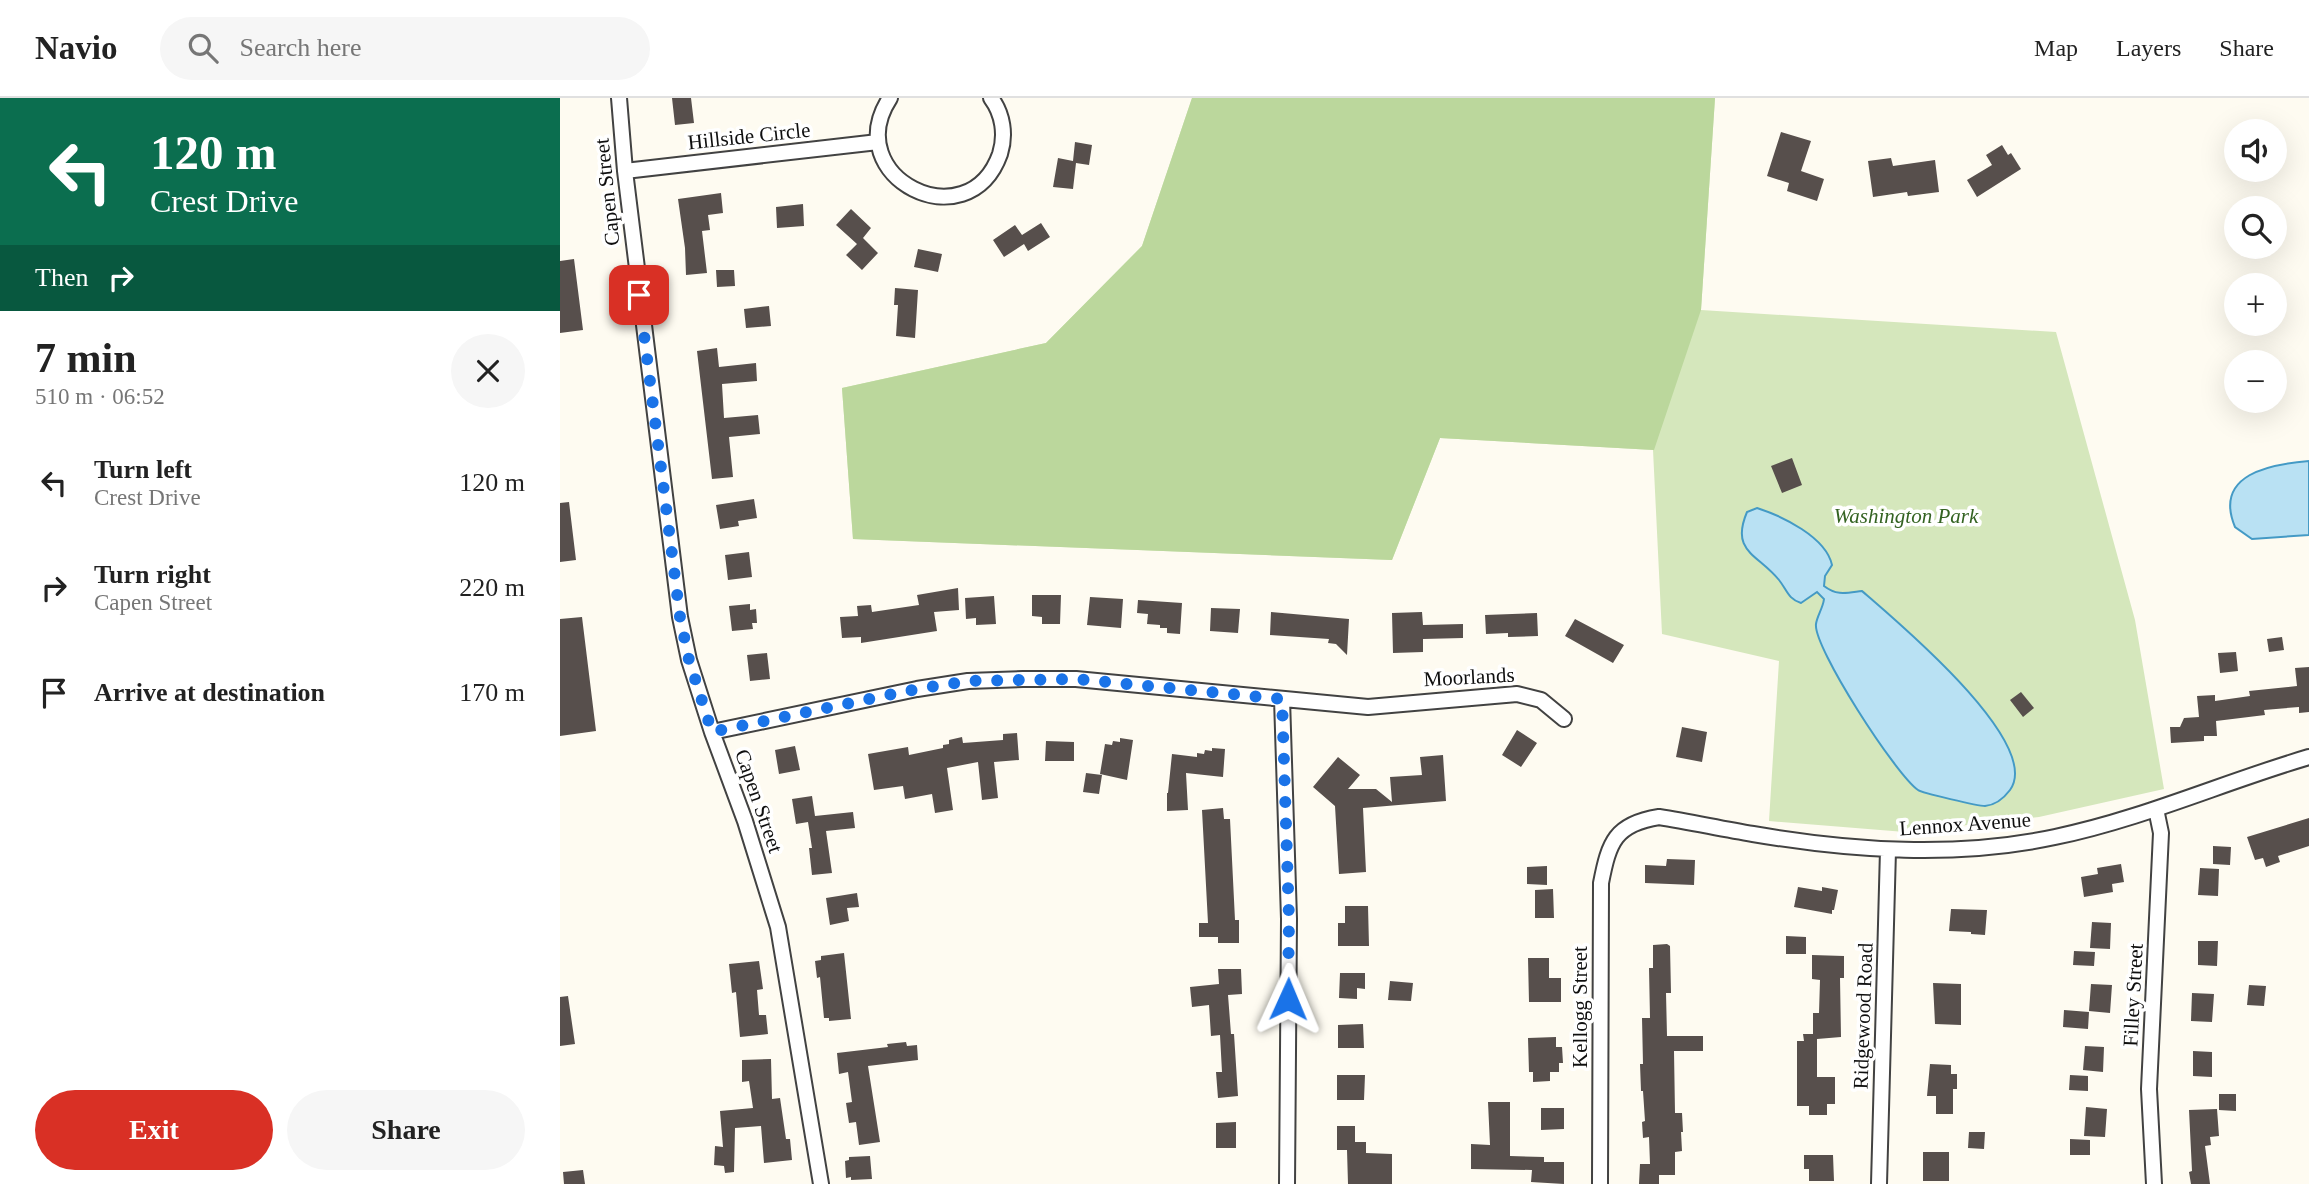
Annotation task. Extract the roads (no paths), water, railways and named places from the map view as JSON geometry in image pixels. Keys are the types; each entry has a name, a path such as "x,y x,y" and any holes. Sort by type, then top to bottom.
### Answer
{"street":[{"name":"Capen Street","path":"620,98 625,171 680,617 689,660 745,821 778,927 821,1184"},
{"path":"890,98 879,120 878,142 884,161 895,177 911,190 929,196 949,197 967,191 984,180 996,164 1002,146 1003,126 991,98"},
{"name":"Hillside Circle","path":"625,171 878,142"},
{"name":"Moorlands","path":"712,732 917,689 968,681 1076,679 1368,707 1517,694 1541,700 1564,719"},
{"path":"1282,699 1289,919 1287,1184"},
{"name":"Lennox Avenue","path":"1618,833 1637,821 1659,817 1810,843 1888,850 2022,843 2095,828 2309,757"},
{"name":"Filley Street","path":"2154,1184 2150,1089 2161,833 2156,809"},
{"name":"Kellogg Street","path":"1600,1184 1601,883 1606,855 1618,833"},
{"name":"Ridgewood Road","path":"1879,1184 1888,850"}],"water":[{"path":"2309,461 2309,535 2252,539 2235,527 2230,509 2232,495 2239,484 2263,469"},
{"path":"1757,508 1790,522 1821,545 1832,565 1825,576 1824,586 1838,593 1862,591 1932,654 1987,714 2006,743 2015,769 2010,790 1996,803 1985,806 1922,792 1907,780 1875,737 1828,658 1816,624 1824,599 1817,592 1801,603 1793,599 1771,571 1744,544 1743,525 1747,512"}],"park label":[{"name":"Washington Park","path":"1906,516"}]}
